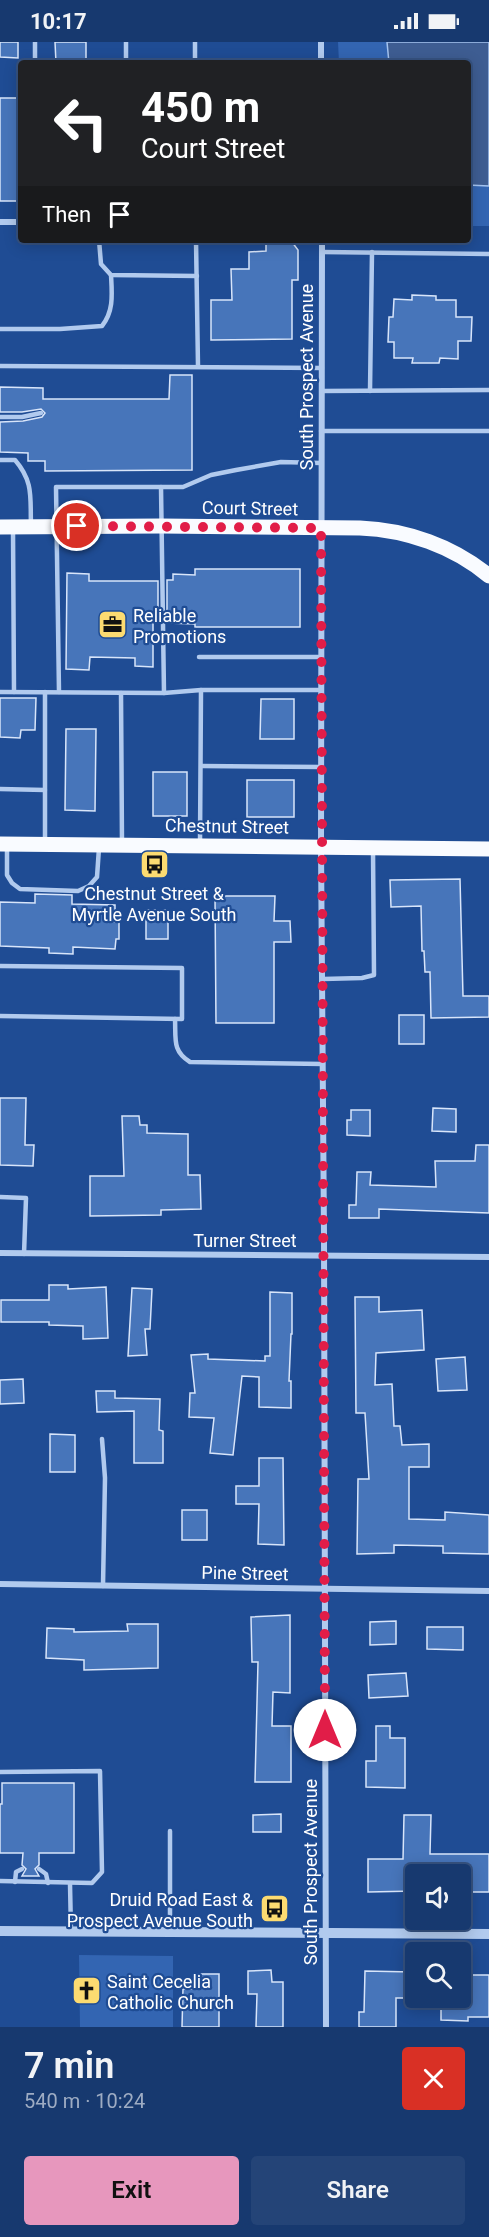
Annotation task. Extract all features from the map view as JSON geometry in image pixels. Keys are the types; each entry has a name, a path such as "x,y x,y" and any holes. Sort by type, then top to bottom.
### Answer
{"main road":[{"name":"Court Street","path":"6,527 366,528 405,534 446,549 466,559 489,576"},
{"name":"Chestnut Street","path":"3,844 489,849"}],"street":[{"path":"321,42 321,60"},
{"path":"0,222 18,222"},
{"name":"South Prospect Avenue","path":"322,243 321,847 326,2027"},
{"name":"Turner Street","path":"0,1253 489,1257"},
{"name":"Pine Street","path":"0,1584 489,1591"},
{"path":"0,1931 489,1934"}],"lane":[{"path":"35,42 35,60"},
{"path":"126,42 126,60"},
{"path":"195,42 195,60"},
{"path":"0,329 102,326 110,316 112,303 111,275 100,264 99,243"},
{"path":"196,243 198,366"},
{"path":"322,252 489,254"},
{"path":"370,391 372,252"},
{"path":"111,275 197,276"},
{"path":"0,366 322,368"},
{"path":"322,391 489,390"},
{"path":"0,417 22,417 41,413"},
{"path":"321,431 489,431"},
{"path":"0,460 15,460 26,473 30,492 31,527"},
{"path":"59,692 56,487 183,487 211,475 281,462 321,463"},
{"path":"161,487 164,693"},
{"path":"6,527 14,692"},
{"path":"200,657 321,657"},
{"path":"200,846 201,690"},
{"path":"0,692 164,693 201,690 321,690"},
{"path":"45,692 45,844"},
{"path":"121,693 122,845"},
{"path":"202,766 322,767"},
{"path":"0,789 45,790"},
{"path":"3,844 7,875 20,889 78,891 90,886 97,877 99,845"},
{"path":"323,979 362,978 374,975 372,848"},
{"path":"0,966 182,968 182,1020 0,1016"},
{"path":"176,1020 176,1047 180,1056 190,1062 323,1064"},
{"path":"0,1197 26,1198 24,1254"},
{"path":"102,1439 105,1478 103,1586"},
{"path":"0,1772 100,1771 102,1872 92,1882 70,1884 0,1881"},
{"path":"170,1832 170,1932"},
{"path":"15,1882 16,1872 22,1869"},
{"path":"39,1869 46,1874 48,1883"},
{"path":"70,1884 71,1931"}],"shaded area":[{"path":"338,42 387,42 389,60 339,60"},
{"path":"387,42 489,42 489,186 471,185 471,60 389,60"},
{"path":"471,185 489,186 489,226 471,226"},
{"path":"79,1955 173,1956 173,2027 80,2027"}],"building":[{"path":"0,42 18,42 18,58 0,57"},
{"path":"55,42 86,42 86,60 56,60"},
{"path":"0,98 18,98 18,201 0,201"},
{"path":"266,243 293,243 298,250 298,280 292,280 292,339 211,340 211,300 232,300 231,269 249,269 249,252 266,251"},
{"path":"412,295 436,296 436,300 456,300 456,317 472,317 471,341 458,341 458,359 440,358 439,363 412,363 413,358 394,358 394,342 388,342 389,317 393,317 394,299 412,300"},
{"path":"170,375 192,375 192,470 45,471 45,461 28,461 28,453 0,452 0,422 23,421 42,417 45,413 41,409 0,412 0,387 43,388 43,399 169,399"},
{"path":"195,569 300,569 300,627 195,627 195,624 167,623 167,580 173,580 173,574 195,575"},
{"path":"67,573 89,574 89,581 158,581 158,623 153,622 153,667 135,666 135,658 90,657 89,670 66,669"},
{"path":"0,698 36,698 35,730 21,730 20,738 0,737"},
{"path":"261,699 294,699 294,739 260,739"},
{"path":"66,729 96,729 95,811 65,810"},
{"path":"153,772 187,772 187,816 153,816"},
{"path":"247,780 294,780 294,817 247,817"},
{"path":"460,879 463,996 489,996 489,1017 431,1018 430,972 425,972 424,951 422,951 421,906 391,907 390,880"},
{"path":"35,894 72,895 72,904 115,905 115,922 119,922 119,939 116,939 115,949 73,947 73,954 49,953 49,948 0,946 0,902 35,903"},
{"path":"215,896 275,896 274,921 290,921 291,942 274,942 274,1023 216,1023"},
{"path":"146,910 168,910 168,939 146,939"},
{"path":"399,1015 424,1015 424,1044 399,1044"},
{"path":"0,1098 26,1098 25,1145 34,1145 33,1166 0,1165"},
{"path":"433,1108 456,1109 456,1132 432,1131"},
{"path":"351,1110 370,1110 370,1136 347,1135 347,1120 351,1120"},
{"path":"122,1116 139,1116 140,1125 147,1125 147,1133 188,1134 188,1175 200,1175 201,1209 161,1210 161,1215 90,1216 90,1176 124,1176"},
{"path":"476,1145 489,1145 489,1213 379,1209 379,1218 349,1218 349,1205 356,1205 357,1172 371,1172 370,1185 436,1187 435,1161 475,1161"},
{"path":"49,1285 68,1285 68,1289 106,1287 108,1338 83,1339 83,1326 49,1325 49,1322 1,1322 1,1300 49,1300"},
{"path":"132,1288 152,1289 150,1329 145,1329 147,1355 128,1356"},
{"path":"270,1292 292,1293 289,1381 291,1381 291,1408 259,1407 259,1377 242,1376 233,1455 210,1453 214,1418 189,1417 190,1393 195,1393 191,1355 208,1354 208,1359 265,1361 265,1356 270,1356"},
{"path":"355,1297 379,1297 379,1312 422,1310 424,1350 376,1353 375,1385 392,1384 394,1426 400,1426 402,1445 429,1444 429,1467 409,1467 409,1519 445,1520 445,1512 489,1515 489,1554 443,1553 443,1546 394,1545 394,1553 357,1554 358,1479 369,1479 365,1413 356,1413"},
{"path":"465,1357 467,1390 438,1391 436,1359"},
{"path":"23,1379 24,1403 0,1404 0,1380"},
{"path":"96,1391 115,1391 115,1398 160,1399 159,1430 163,1431 163,1463 134,1463 134,1411 97,1412"},
{"path":"50,1434 75,1435 75,1472 50,1472"},
{"path":"259,1458 283,1458 284,1545 258,1544 259,1504 236,1504 236,1486 259,1486"},
{"path":"182,1510 207,1510 207,1540 182,1540"},
{"path":"290,1615 290,1693 273,1692 272,1726 291,1726 291,1782 255,1782 258,1662 252,1662 251,1617"},
{"path":"396,1621 396,1644 370,1645 370,1622"},
{"path":"127,1624 158,1624 158,1668 84,1670 84,1660 46,1658 47,1628 74,1629 74,1632 128,1631"},
{"path":"427,1627 463,1627 463,1650 427,1649"},
{"path":"406,1673 408,1696 369,1698 368,1675"},
{"path":"376,1726 390,1726 390,1738 405,1738 405,1788 366,1787 366,1761 376,1761"},
{"path":"2,1783 74,1783 74,1853 39,1853 39,1865 35,1869 39,1876 22,1876 26,1869 22,1865 23,1853 0,1853"},
{"path":"281,1814 281,1832 253,1832 253,1815"},
{"path":"404,1815 431,1815 430,1854 489,1854 489,1892 471,1892 471,1864 405,1864 405,1891 368,1892 368,1859 403,1859"},
{"path":"271,1970 272,1982 283,1982 283,2027 256,2027 257,1994 248,1994 248,1971"},
{"path":"365,1971 405,1972 405,1998 396,1998 396,2027 359,2027 359,2012 364,2012"},
{"path":"195,1974 219,1974 219,2027 182,2027 183,1989 195,1989"},
{"path":"471,1975 489,1975 489,2017 468,2017 468,2021 441,2020 441,2008 471,2008"}],"place":[{"name":"Reliable Promotions","path":"112,625"},
{"name":"Chestnut Street & Myrtle Avenue South","path":"154,864"},
{"name":"Druid Road East & Prospect Avenue South","path":"274,1909"},
{"name":"Saint Cecelia Catholic Church","path":"86,1991"}],"route":[{"path":"77,526 321,528 325,1730"}]}
